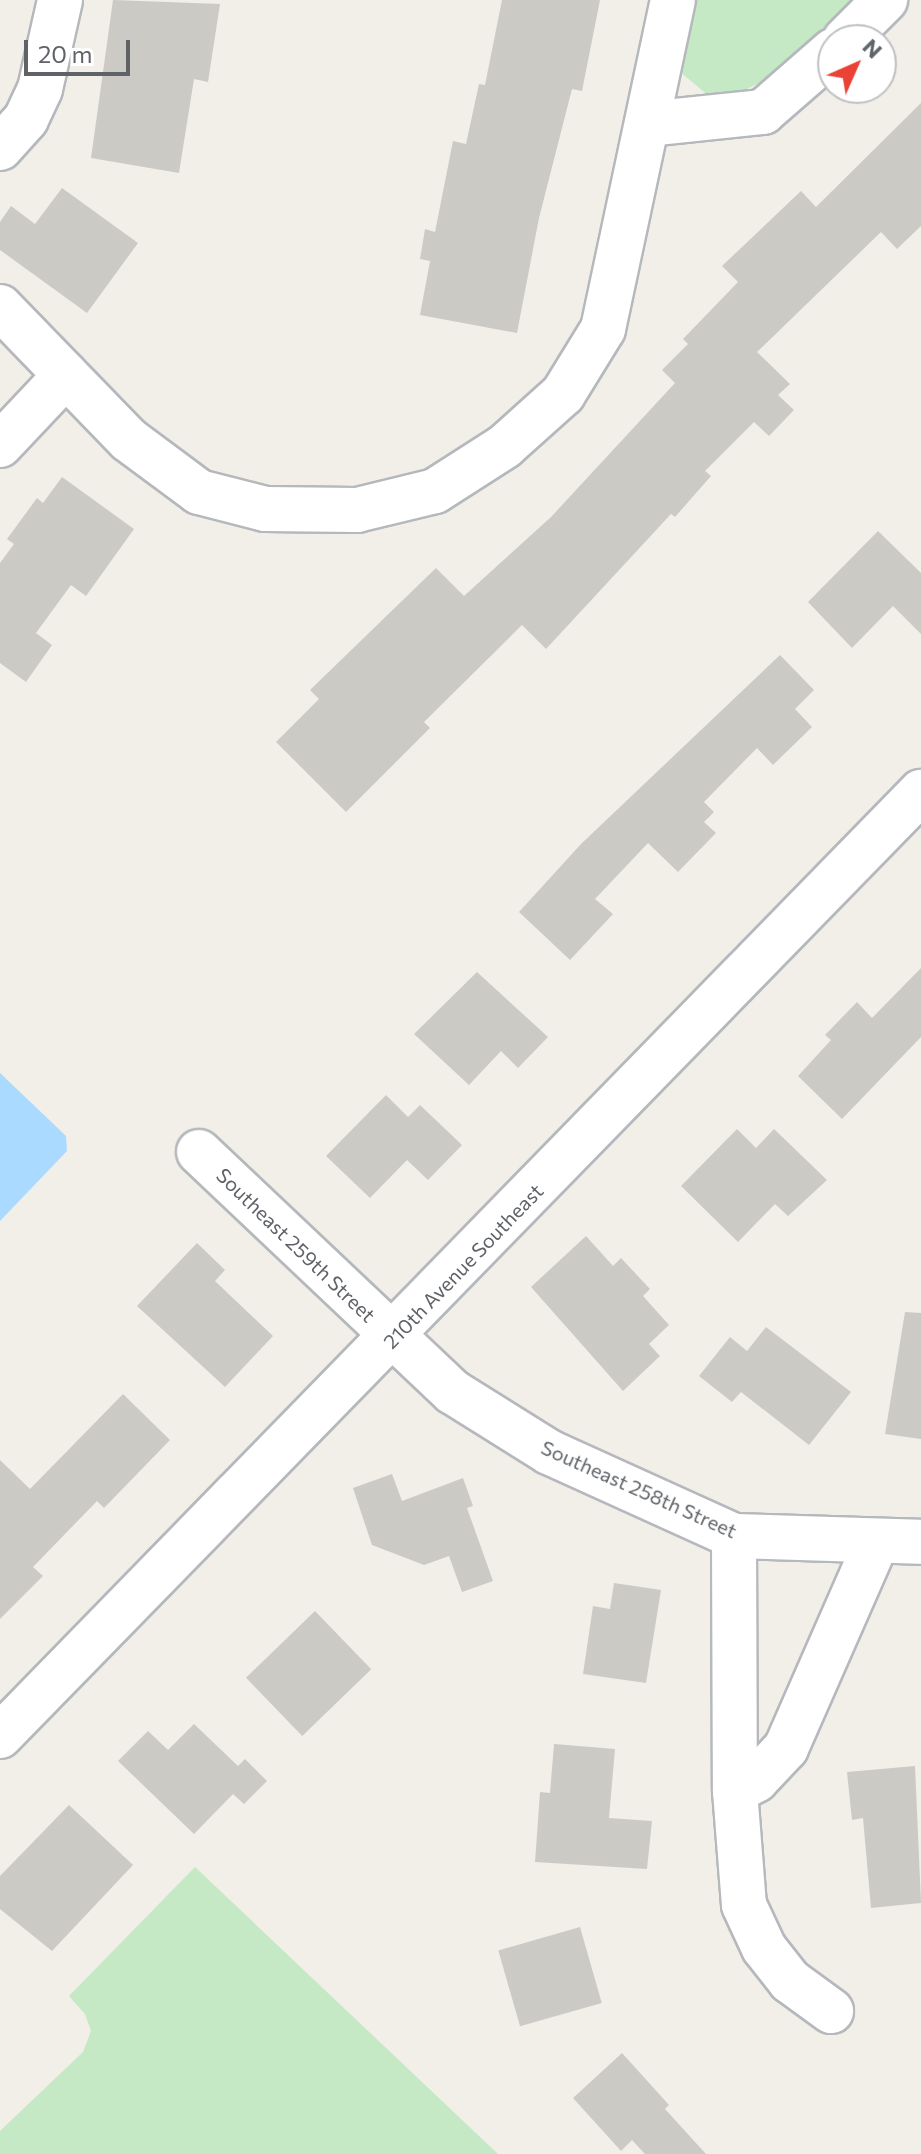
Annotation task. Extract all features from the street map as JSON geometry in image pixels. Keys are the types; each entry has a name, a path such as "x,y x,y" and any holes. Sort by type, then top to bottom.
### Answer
{"street":[{"path":"0,148 26,119 40,89 60,0"},
{"path":"0,307 129,440 199,492 265,509 357,510 435,491 505,446 563,394 603,329 673,0"},
{"path":"861,24 885,0"},
{"path":"647,124 763,112 817,65"},
{"path":"0,445 66,375"},
{"name":"210th Avenue Southeast","path":"0,1736 392,1338 921,792"},
{"name":"Southeast 259th Street","path":"199,1152 392,1338"},
{"name":"Southeast 258th Street","path":"392,1338 453,1392 549,1452 734,1536 921,1542"},
{"path":"734,1536 737,1858 751,1919 764,1948 790,1981 831,2011"},
{"path":"735,1791 756,1780 786,1748 877,1541"}],"green space":[{"path":"690,0 857,0 832,24 817,24 817,39 784,71 730,97 710,97 679,71"},
{"path":"195,1867 498,2154 0,2154 0,2131 83,2052 91,2031 85,2014 69,1996"}],"water":[{"path":"0,1073 66,1136 67,1151 0,1221"}],"building":[{"path":"113,0 220,4 208,82 194,79 179,173 91,158"},
{"path":"502,0 600,0 582,91 572,89 539,218 517,333 420,315 430,261 420,259 425,229 435,232 453,141 466,144 479,84 485,85"},
{"path":"921,103 921,226 897,249 881,232 757,352 790,384 778,395 794,410 769,436 754,422 705,471 711,476 675,517 671,514 546,649 522,625 424,722 430,728 346,812 276,742 319,699 310,690 436,568 464,596 551,517 675,383 662,370 688,344 683,339 738,282 722,266 801,191 816,207"},
{"path":"62,188 138,243 87,313 0,250 0,222 11,206 35,224"},
{"path":"62,477 134,529 86,596 71,585 36,633 52,645 26,682 0,663 0,563 14,544 7,539 37,498 43,503"},
{"path":"878,531 921,573 921,634 893,606 852,648 808,602"},
{"path":"780,655 814,690 795,709 812,727 773,765 757,748 704,802 714,812 704,822 716,833 678,872 648,843 595,899 613,914 570,960 519,912 581,844"},
{"path":"921,968 921,1037 842,1119 798,1076 831,1040 825,1035 857,1002 872,1018"},
{"path":"477,972 548,1037 518,1068 501,1051 469,1085 414,1034"},
{"path":"386,1095 408,1117 420,1105 462,1145 428,1180 407,1160 370,1198 326,1156"},
{"path":"737,1129 756,1148 774,1129 827,1180 788,1216 775,1204 738,1242 681,1186"},
{"path":"586,1236 613,1266 621,1258 650,1289 643,1296 669,1325 649,1344 660,1356 623,1391 531,1287"},
{"path":"197,1243 225,1270 215,1281 273,1336 225,1387 137,1306"},
{"path":"905,1312 921,1313 921,1439 885,1434"},
{"path":"766,1327 851,1392 809,1445 741,1392 732,1402 699,1376 730,1337 747,1351"},
{"path":"123,1394 170,1440 104,1508 97,1501 33,1567 43,1576 0,1619 0,1460 30,1489"},
{"path":"392,1474 402,1501 463,1478 473,1506 467,1508 493,1581 462,1592 449,1556 424,1565 372,1545 353,1488"},
{"path":"614,1583 661,1590 646,1683 583,1674 593,1606 610,1609"},
{"path":"315,1611 371,1669 302,1736 246,1678"},
{"path":"194,1724 238,1766 245,1759 267,1781 244,1804 233,1794 194,1834 118,1761 148,1731 168,1750"},
{"path":"554,1744 615,1749 609,1818 652,1821 647,1869 535,1862 540,1792 550,1793"},
{"path":"915,1766 921,1903 871,1908 863,1818 852,1820 847,1772"},
{"path":"69,1805 133,1865 52,1951 0,1909 0,1876"},
{"path":"580,1927 602,2003 520,2026 498,1950"},
{"path":"622,2053 669,2105 665,2109 706,2154 645,2154 632,2140 621,2151 573,2098"}]}
